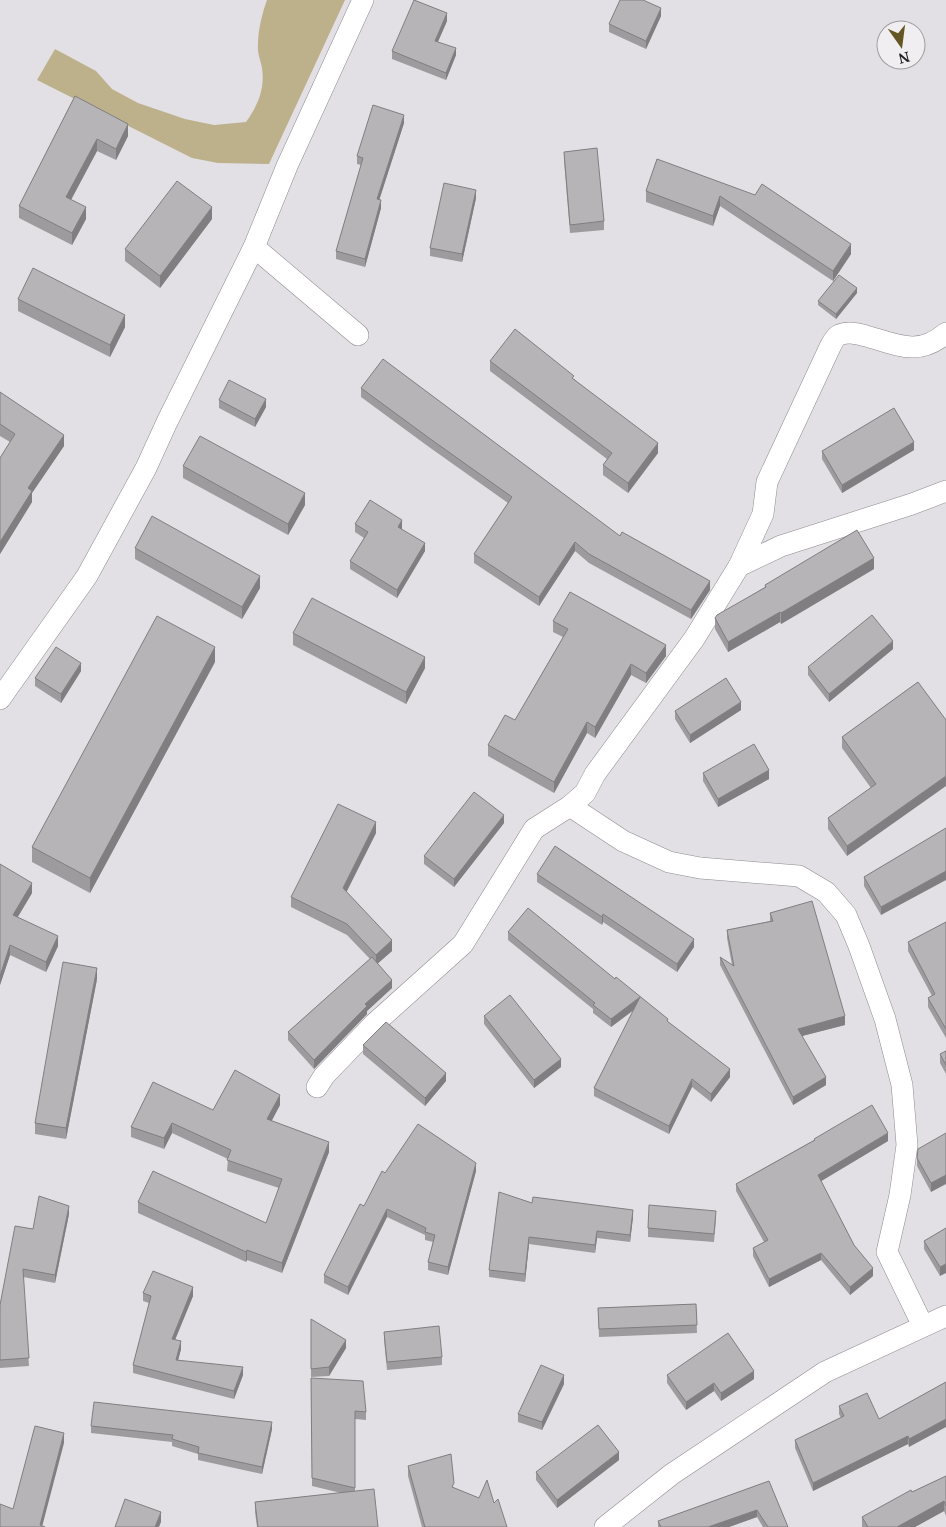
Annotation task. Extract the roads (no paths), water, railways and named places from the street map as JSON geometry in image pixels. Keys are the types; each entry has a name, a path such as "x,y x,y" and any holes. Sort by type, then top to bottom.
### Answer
{"street":[{"path":"0,700 91,569 146,468 254,247 287,166 363,0"},
{"path":"254,247 358,335"},
{"path":"316,1087 324,1076 374,1024 463,944 534,829 570,806 585,793 596,774 694,639 740,566 763,514 767,482 830,347 838,336 849,332 918,348 936,342 946,333"},
{"path":"740,566 781,546 912,504 946,491"},
{"path":"570,806 623,841 669,862 700,868 799,876 826,892 846,915 885,1019 902,1084 907,1145 900,1195 887,1252 923,1326"},
{"path":"605,1527 672,1474 825,1372 946,1316"}]}
